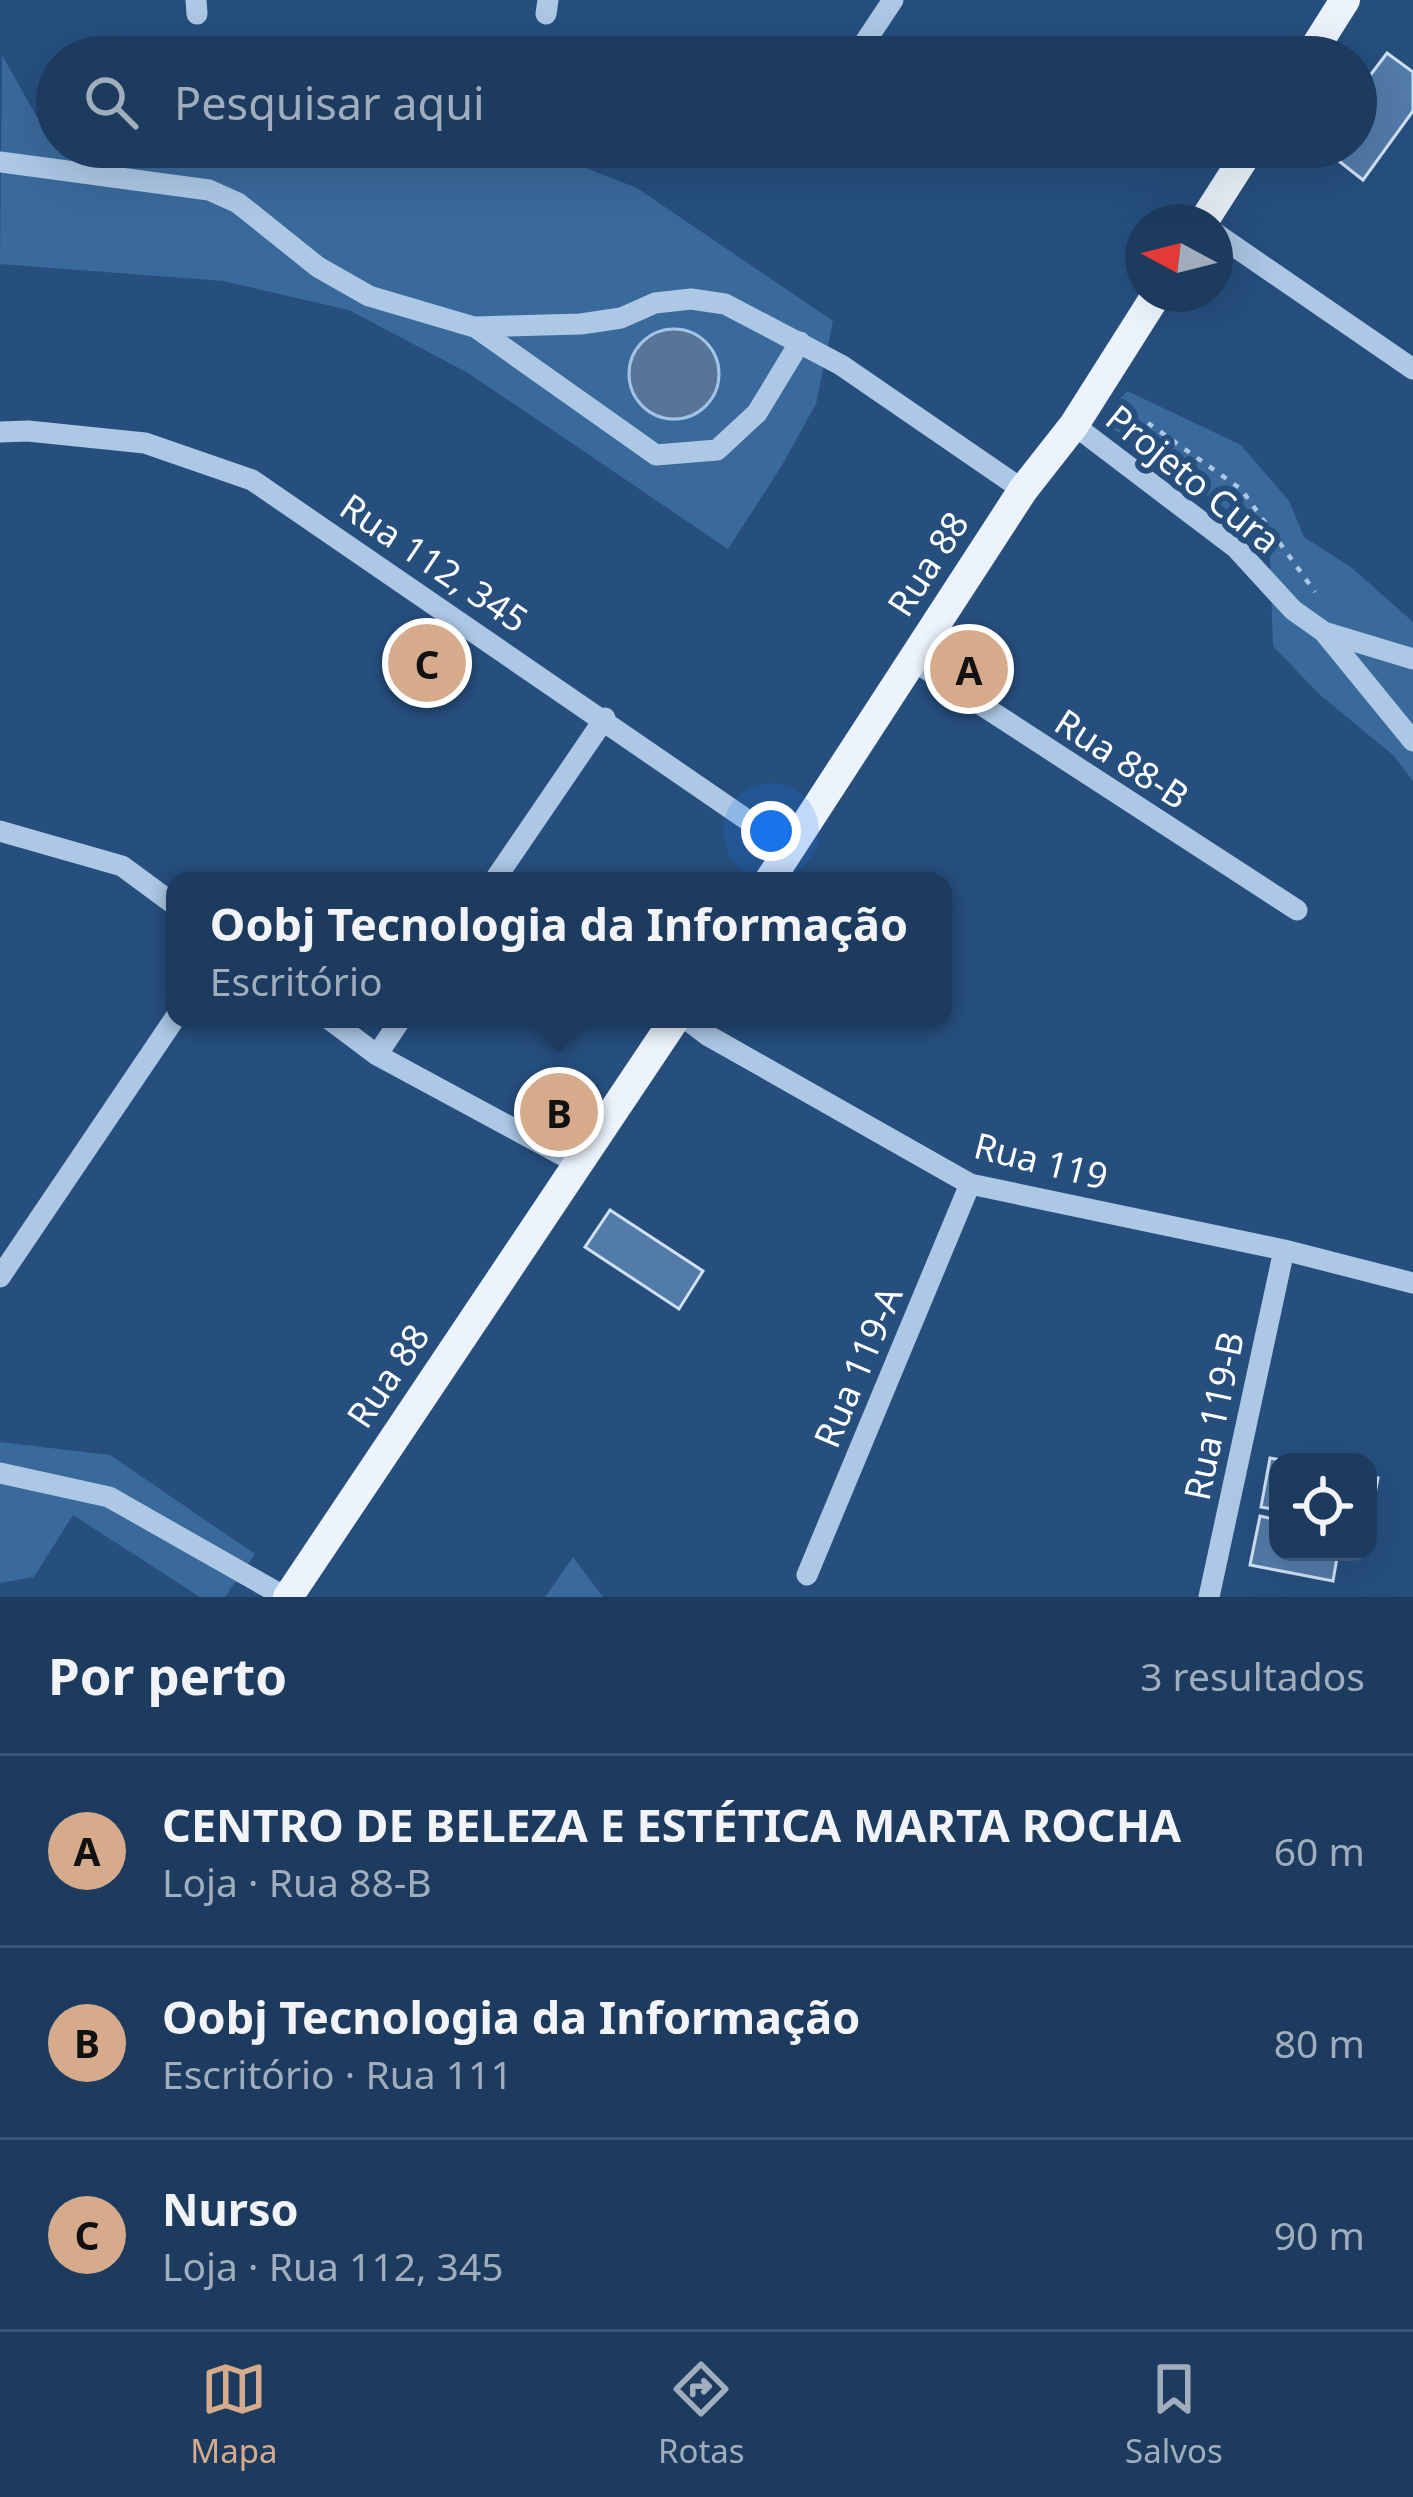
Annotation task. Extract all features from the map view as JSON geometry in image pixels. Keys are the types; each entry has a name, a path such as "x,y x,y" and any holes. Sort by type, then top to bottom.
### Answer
{"main road":[{"path":"1322,36 1345,0"},
{"path":"1215,204 1238,168"},
{"name":"Rua 88","path":"775,872 1023,490 1074,425 1146,312"},
{"name":"Rua 88","path":"286,1597 669,1028"}],"street":[{"path":"869,36 892,0"},
{"path":"0,162 36,167"},
{"path":"45,168 209,190 238,203 318,267 369,296 474,327 581,324 691,298 725,304 841,365 1023,490"},
{"path":"1233,245 1413,369"},
{"path":"474,327 656,455 717,449 757,413 800,342"},
{"name":"Projeto Cura","path":"1074,425 1236,548 1293,610 1324,632 1413,741"},
{"name":"Rua 112, 345","path":"0,432 145,443 252,480 791,850"},
{"name":"Projeto Cura","path":"1324,632 1413,659"},
{"name":"Rua 88-B","path":"912,659 1297,910"},
{"path":"500,872 604,718"},
{"path":"0,830 122,866 166,898"},
{"path":"0,1277 168,1028"},
{"path":"341,1028 377,1054 577,1163"},
{"path":"377,1054 395,1028"},
{"name":"Rua 119","path":"701,1028 970,1184 1284,1250 1413,1283"},
{"name":"Rua 119-A","path":"807,1575 970,1184"},
{"name":"Rua 119-B","path":"1209,1597 1284,1250"},
{"path":"0,1473 109,1497 286,1597"}],"path":[{"path":"1148,424 1241,489 1315,592"}],"shaded area":[{"path":"2,55 36,115 36,168 586,168 637,188 833,321 816,404 728,549 468,373 349,310 223,281 0,264"},
{"path":"674,329 706,342 719,374 706,406 674,419 642,406 629,374 642,342"},
{"path":"1127,391 1241,445 1289,501 1304,537 1352,568 1413,622 1413,781 1394,756 1319,694 1273,646 1270,556 1236,516 1102,421"},
{"path":"0,1442 110,1455 255,1554 225,1597 200,1597 73,1515 34,1577 0,1583"},
{"path":"573,1557 603,1597 545,1597"}],"building":[{"path":"1387,53 1413,72 1413,111 1377,161 1377,66"},
{"path":"1348,168 1372,168 1363,180"},
{"path":"610,1210 703,1271 679,1309 585,1247"},
{"path":"1269,1463 1269,1508 1261,1507"},
{"path":"1260,1516 1269,1518 1269,1561 1336,1561 1333,1581 1250,1565"}],"place":[{"name":"Nurso","path":"427,663"},
{"name":"CENTRO DE BELEZA E ESTÉTICA MARTA ROCHA","path":"969,669"},
{"name":"Oobj Tecnologia da Informação","path":"559,1112"}]}
